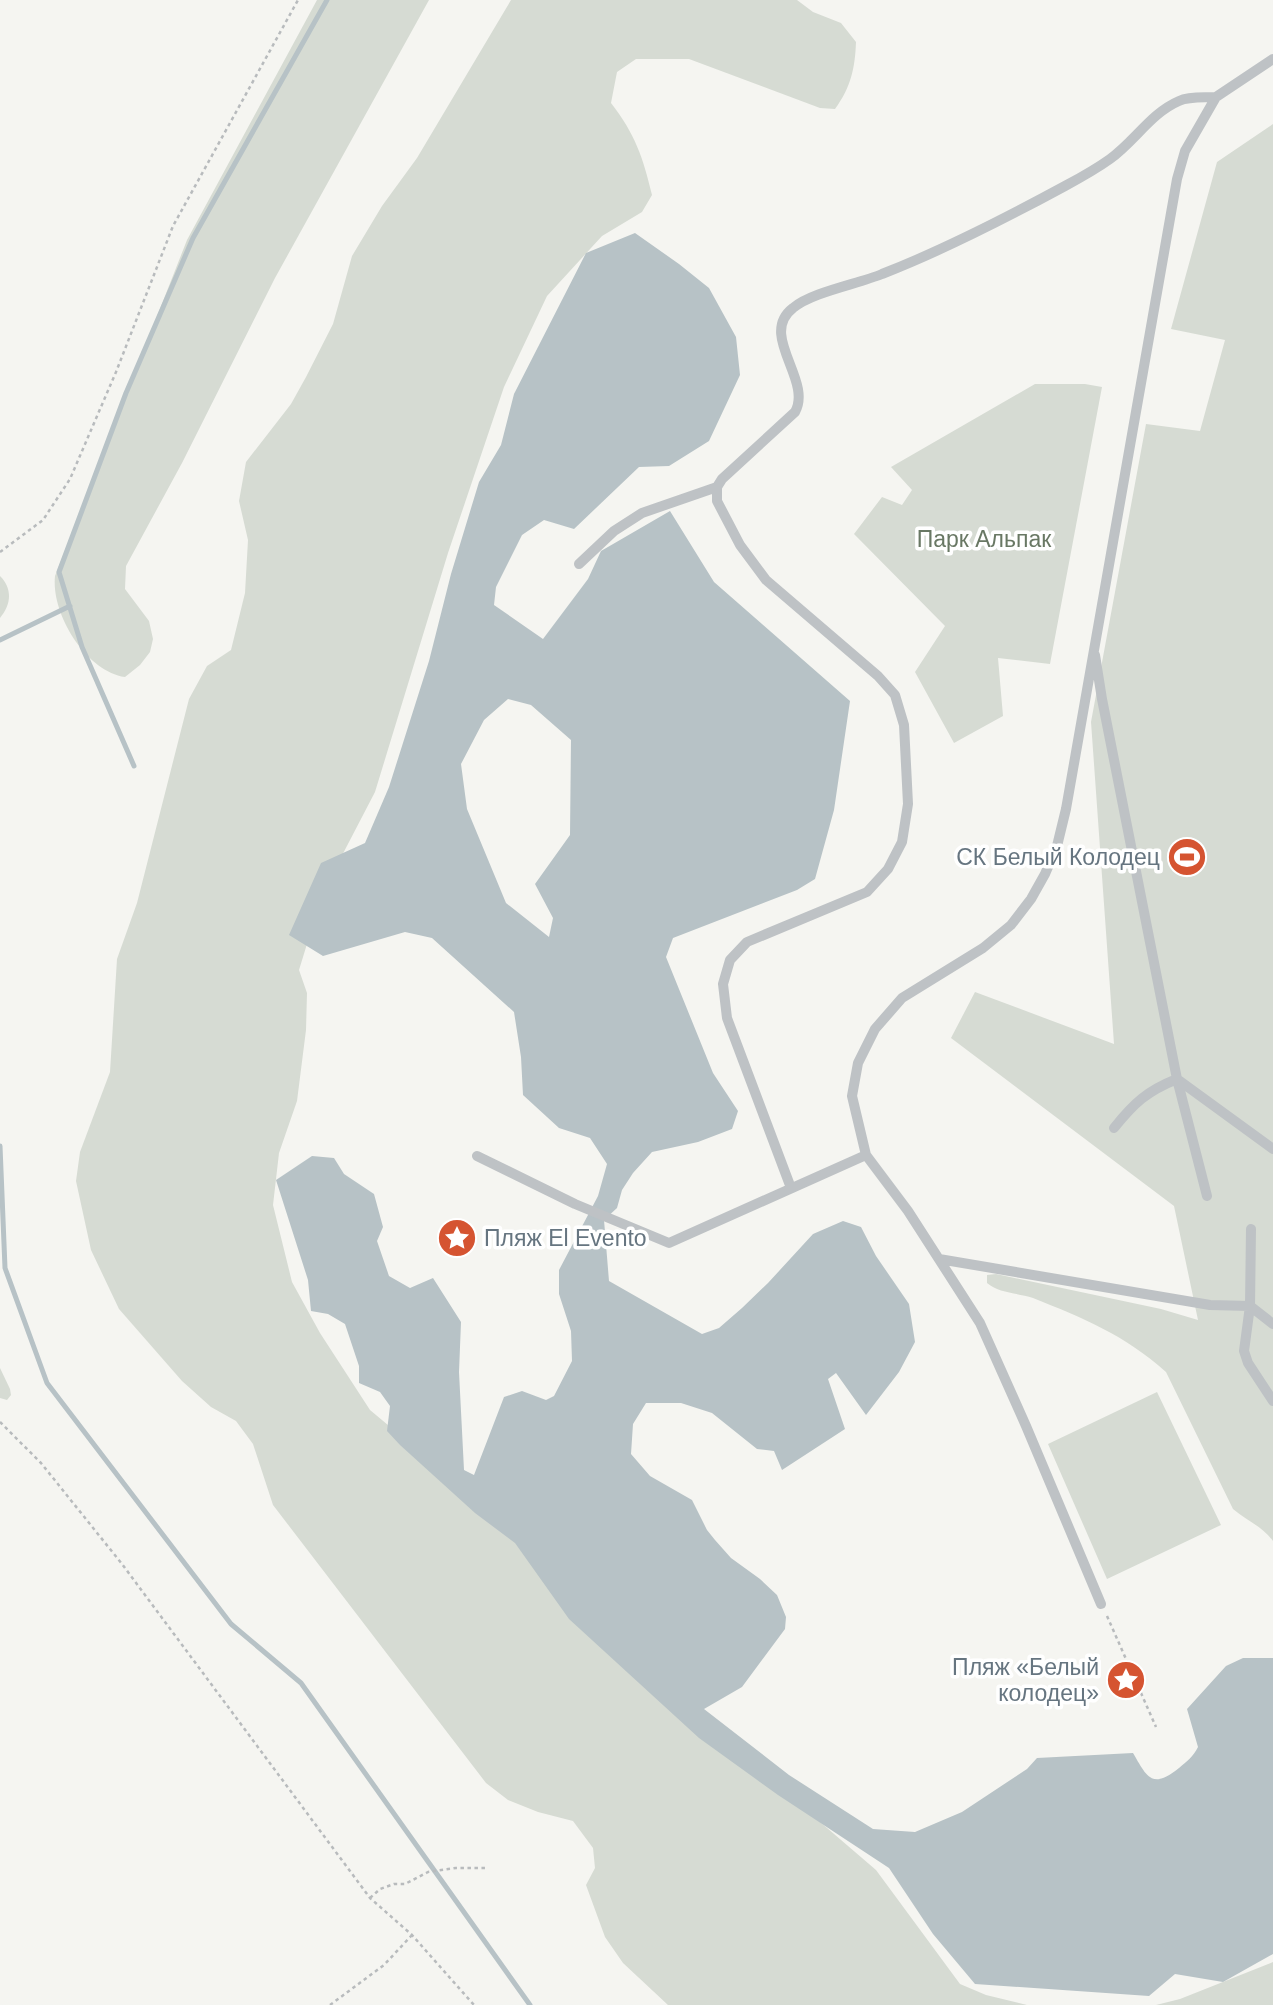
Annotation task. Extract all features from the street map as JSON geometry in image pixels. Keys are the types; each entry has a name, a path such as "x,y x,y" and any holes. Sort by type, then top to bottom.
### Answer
{"lane":[{"path":"1101,1604 980,1323 908,1211 866,1156 852,1097 858,1063 875,1029 902,998 983,948 1011,925 1031,899 1057,846 1066,809 1177,178 1185,151 1216,97 1273,59"},
{"path":"791,1188 727,1018 723,984 730,960 747,942 867,892 888,869 902,842 908,804 904,725 895,695 878,676 766,580 740,545 717,501 717,487 722,479 795,412 800,403 800,393 781,340 783,319 793,307 916,260 1065,186 1111,159 1160,111 1182,99 1216,97"},
{"path":"579,564 614,531 642,513 717,487"},
{"path":"1094,645 1102,699 1177,1079 1207,1196"},
{"path":"1114,1128 1132,1106 1152,1089 1177,1079"},
{"path":"1177,1079 1273,1149"},
{"path":"477,1156 619,1224 669,1242 866,1156"},
{"path":"1251,1229 1250,1306 1244,1351 1248,1363 1273,1401"},
{"path":"939,1259 1210,1305 1250,1306 1273,1324"}],"path":[{"path":"0,552 43,520 70,480 173,226 298,0"},
{"path":"0,1422 41,1463 122,1564 370,1898 412,1935 474,2005"},
{"path":"1101,1604 1156,1727"},
{"path":"370,1898 380,1889 394,1884 405,1884 428,1872 486,1868"},
{"path":"330,2005 384,1965 412,1935"}],"green space":[{"path":"317,0 429,0 275,278 182,463 126,566 125,589 149,621 153,639 150,652 140,665 125,677 97,664 74,638 59,607 55,576 187,240"},
{"path":"511,0 797,0 813,12 841,23 856,42 853,69 845,93 835,109 820,108 689,59 636,59 617,72 611,103 637,146 652,195 642,212 602,236 547,296 504,387 448,553 375,792 323,892 299,970 307,993 306,1030 297,1101 279,1153 273,1205 292,1282 320,1333 370,1410 486,1507 721,1737 876,1870 960,1984 986,1995 1027,2005 668,2005 623,1963 605,1937 586,1885 595,1868 593,1848 573,1821 538,1812 508,1800 486,1783 273,1505 253,1444 236,1421 211,1407 182,1381 119,1309 91,1250 76,1181 80,1152 110,1072 117,959 137,903 189,699 207,666 231,650 245,593 248,540 239,501 246,462 291,404 306,377 333,324 352,256 382,206 417,158"},
{"name":"СК Белый Колодец","path":"1273,124 1273,1541 1259,1527 1233,1509 1166,1372 1135,1348 1103,1329 1033,1298 1002,1291 987,1283 987,1275 996,1274 1161,1309 1198,1320 1174,1206 951,1038 975,992 1114,1044 1091,722 1146,424 1200,431 1225,340 1171,329 1217,162"},
{"name":"Парк Альпак","path":"1035,384 1085,384 1102,387 1050,664 998,658 1003,716 954,743 915,672 945,626 854,534 882,497 902,505 912,490 891,467"},
{"path":"0,576 7,586 9,597 0,618"},
{"path":"0,1368 10,1389 11,1395 7,1400 0,1398"},
{"path":"1157,1392 1221,1525 1107,1579 1048,1444"},
{"path":"1273,1962 1273,2005 1156,2005 1180,1999"}],"shaded area":[{"path":"635,233 679,264 709,288 736,337 740,375 709,441 669,466 639,467 574,529 544,520 522,535 496,587 494,605 543,639 588,579 601,551 670,511 714,582 850,701 834,810 815,879 797,890 673,938 666,957 713,1073 738,1111 732,1129 698,1142 652,1152 633,1173 622,1190 617,1208 604,1220 609,1281 702,1334 719,1328 742,1308 813,1234 843,1221 861,1227 876,1256 909,1304 915,1342 899,1372 866,1415 836,1373 828,1379 845,1429 782,1470 774,1451 757,1449 712,1413 681,1403 646,1403 633,1424 631,1454 650,1476 692,1500 715,1540 731,1558 777,1595 786,1617 785,1629 742,1687 704,1709 789,1775 873,1829 915,1832 962,1812 1027,1769 1037,1758 1133,1753 1151,1778 1170,1775 1190,1759 1198,1747 1187,1709 1226,1666 1243,1658 1273,1658 1273,1954 1223,1982 1175,1974 1149,1996 975,1984 933,1934 889,1868 778,1795 699,1738 569,1619 515,1543 475,1513 387,1431 390,1406 380,1392 359,1383 359,1366 345,1324 328,1314 311,1311 308,1280 276,1180 312,1156 334,1158 344,1174 374,1194 383,1227 377,1241 389,1276 410,1288 433,1278 461,1322 459,1372 464,1470 474,1475 504,1397 522,1391 546,1400 554,1396 572,1361 571,1331 559,1294 559,1270 598,1196 607,1164 590,1138 559,1128 523,1095 521,1057 514,1012 432,938 405,932 323,956 289,935 321,863 365,843 389,787 429,661 451,574 479,482 501,445 514,394 586,253","holes":["508,699 531,705 571,740 570,835 535,884 553,918 549,937 506,903 467,809 461,764 484,720"]}],"waterway":[{"path":"134,766 82,647 59,572 126,393 193,238 327,0"},
{"path":"0,640 70,606"},
{"path":"0,1146 5,1268 47,1383 231,1624 301,1683 530,2005"}],"place":[{"name":"СК Белый Колодец","path":"1187,857"},
{"name":"Пляж El Evento","path":"457,1238"},
{"name":"Пляж «Белый колодец»","path":"1126,1680"}]}
